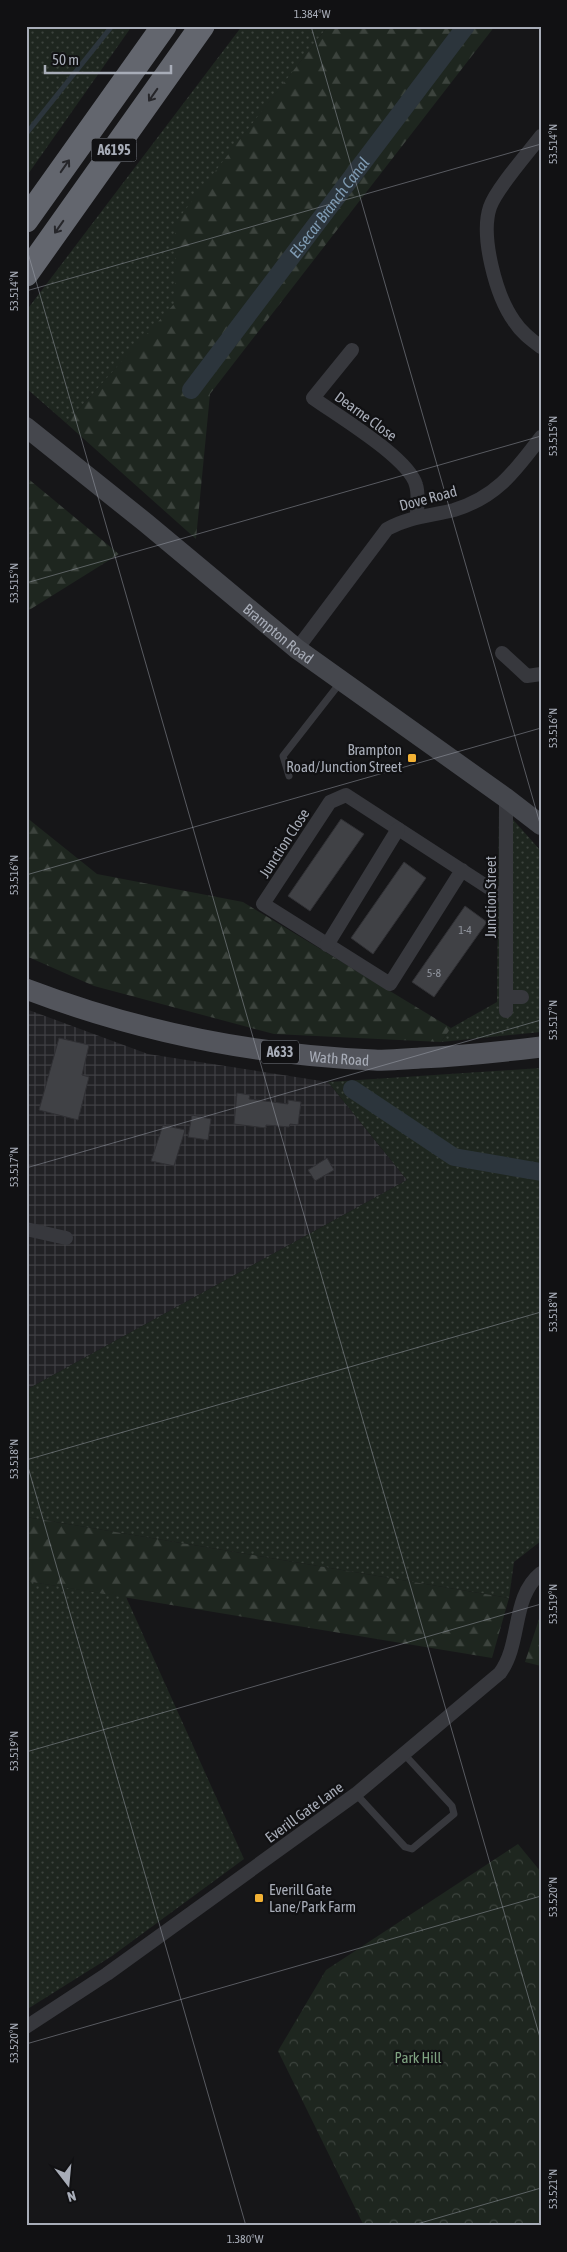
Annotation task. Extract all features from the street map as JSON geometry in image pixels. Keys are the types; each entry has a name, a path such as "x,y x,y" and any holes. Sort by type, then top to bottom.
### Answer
{"highway":[{"name":"A6195","path":"26,220 164,26"},
{"name":"A6195","path":"26,274 202,26"}],"main road":[{"name":"Brampton Road","path":"26,427 146,523 297,649 541,825"},
{"name":"Wath Road","path":"26,989 169,1034 279,1052 376,1060 472,1055 541,1048"}],"street":[{"path":"541,136 494,200 490,208 488,228 488,251 501,297 512,319 524,334 541,347"},
{"name":"Dearne Close","path":"352,350 313,398 398,459 411,472 417,486 417,516"},
{"name":"Dove Road","path":"297,649 387,529 417,516 453,510 475,502 496,490 512,476 541,437"},
{"path":"502,653 527,676 541,674"},
{"name":"Junction Close","path":"462,870 390,984 263,904 330,802 346,795 462,870 506,899"},
{"name":"Junction Street","path":"506,798 506,1011"},
{"path":"327,945 398,829"},
{"path":"506,997 522,997"},
{"path":"26,1228 66,1238"},
{"name":"Everill Gate Lane","path":"26,2027 107,1974 356,1794 500,1673 512,1652 524,1594 532,1580 541,1573"}],"lane":[{"path":"289,776 283,756 342,681"},
{"path":"356,1794 405,1847 412,1850 454,1814 452,1806 404,1754"}],"shaded area":[{"path":"26,1009 148,1054 328,1082 407,1180 26,1390"}],"green space":[{"path":"26,26 132,26 26,177"},
{"path":"242,26 328,26 176,223 176,303 66,423 26,388 26,311"},
{"path":"328,26 495,26 210,394 196,539 66,423 175,303 175,223"},
{"path":"26,477 119,554 26,612"},
{"path":"499,804 541,851 541,1032 441,1042 451,1028 497,1002"},
{"path":"26,817 97,874 243,902 451,1028 441,1042 274,1034 94,986 26,956"},
{"path":"541,1068 541,1541 514,1562 509,1598 26,1517 26,1390 407,1180 328,1082"},
{"path":"26,1517 509,1598 492,1658 26,1581"},
{"path":"26,1581 126,1597 244,1859 112,1956 26,2010"},
{"path":"541,1613 541,1666 525,1662"},
{"name":"Park Hill","path":"518,1844 541,1872 541,2226 364,2226 278,2051 326,1970"}],"building":[{"path":"341,819 364,834 310,911 288,896"},
{"path":"404,862 426,878 373,954 351,938"},
{"path":"465,906 487,922 434,997 412,982"},
{"path":"59,1038 89,1045 82,1075 89,1077 78,1120 39,1110"},
{"path":"237,1093 250,1095 249,1099 288,1104 288,1100 301,1102 298,1125 290,1124 289,1127 266,1125 266,1128 234,1124"},
{"path":"192,1115 211,1119 208,1140 188,1137"},
{"path":"163,1125 185,1130 174,1166 151,1161"},
{"path":"327,1158 334,1170 315,1181 308,1170"}],"waterway":[{"path":"26,134 112,26"},
{"name":"Elsecar Branch Canal","path":"191,390 466,26"},
{"path":"352,1089 454,1157 541,1172"}],"place":[{"name":"Brampton Road/Junction Street","path":"412,758"},
{"name":"Everill Gate Lane/Park Farm","path":"259,1898"}]}
